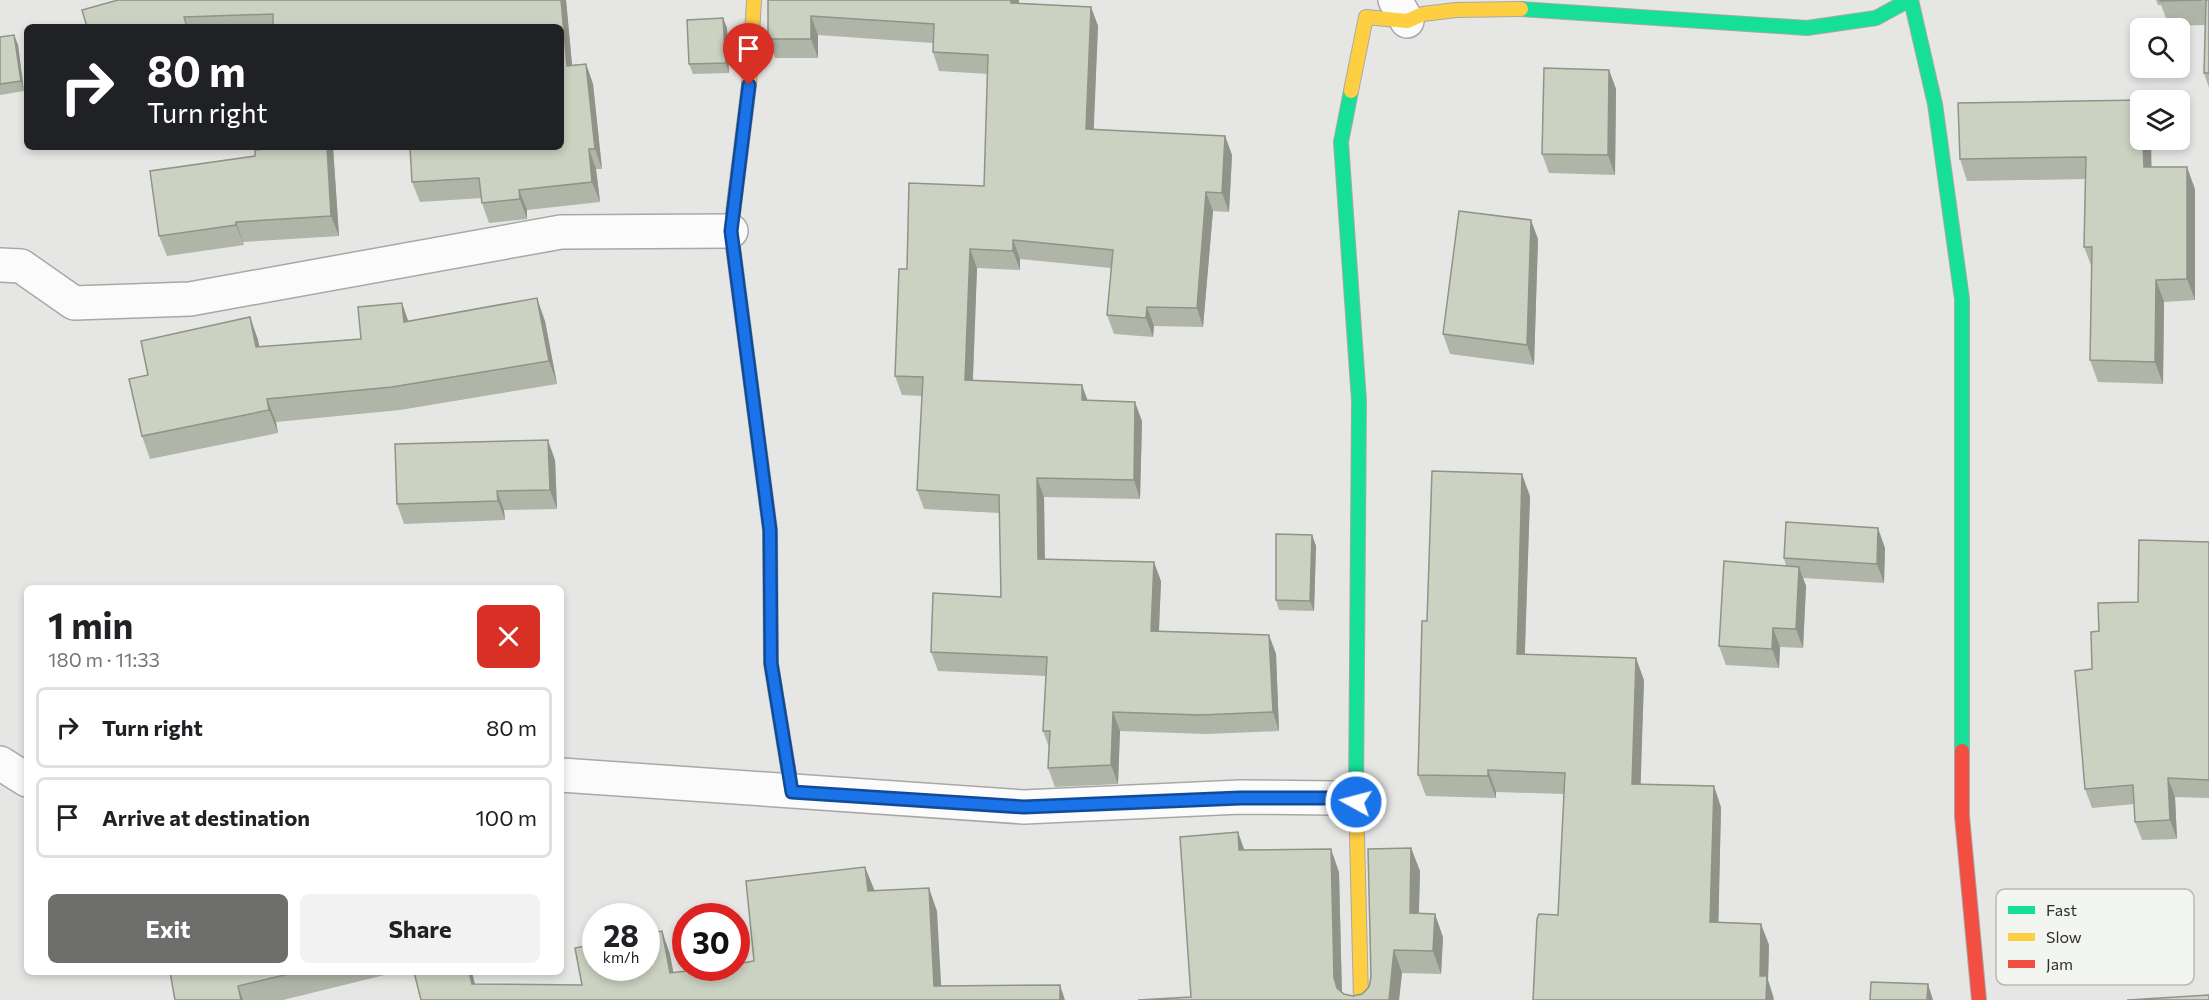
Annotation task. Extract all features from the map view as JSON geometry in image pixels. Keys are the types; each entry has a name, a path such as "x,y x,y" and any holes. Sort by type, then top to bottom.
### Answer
{"street":[{"path":"754,0 749,85 731,231 770,530 771,663 792,792"},
{"path":"1361,1000 1356,802 1359,401 1341,142 1366,17 1401,11 1423,14 1456,10 1545,9 1808,27 1876,18 1910,0 1935,104 1962,299 1962,816 1979,1000"},
{"path":"0,265 21,266 74,303 190,299 561,232 731,231"},
{"path":"0,763 24,778"},
{"path":"564,776 704,783 792,792 1024,807 1240,798 1334,798 1356,802"}],"building":[{"path":"118,0 561,0 563,24 273,24 273,14 184,17 186,24 86,24 82,10"},
{"path":"768,0 1011,0 1011,3 1091,7 1086,129 1225,136 1222,193 1206,192 1197,308 1147,307 1146,318 1107,315 1113,250 1013,240 1013,251 970,249 965,380 1082,385 1082,400 1135,402 1134,480 1037,478 1038,559 1154,562 1151,631 1269,635 1273,712 1200,715 1113,712 1111,765 1048,768 1050,731 1043,731 1047,657 931,652 933,593 1001,597 999,495 917,490 923,377 895,376 899,269 907,269 909,183 984,186 988,55 933,52 934,24 811,16 811,39 768,39"},
{"path":"2206,0 2209,0 2209,73 2204,73"},
{"path":"723,18 726,63 689,64 687,20"},
{"path":"564,33 567,66 586,64 595,149 589,149 592,182 519,190 520,199 482,203 479,178 412,182 410,150 564,150"},
{"path":"14,35 21,81 0,84 0,37"},
{"path":"1544,68 1609,70 1608,155 1542,154"},
{"path":"2130,100 2130,150 2143,150 2144,167 2187,167 2187,279 2156,280 2155,362 2090,360 2092,247 2084,247 2086,157 1960,159 1958,103"},
{"path":"255,150 327,150 331,216 236,222 236,225 159,236 150,171 255,156"},
{"path":"1459,211 1531,220 1527,345 1443,334"},
{"path":"537,298 549,361 392,387 267,399 269,410 142,436 129,379 148,375 141,341 250,317 256,347 361,339 358,307 402,303 404,322"},
{"path":"548,440 550,490 497,491 498,501 397,504 395,444"},
{"path":"1432,471 1522,474 1517,654 1636,658 1632,784 1714,786 1710,922 1761,924 1760,976 1767,976 1766,1000 1533,1000 1537,919 1539,914 1558,915 1565,773 1488,770 1488,776 1418,775 1422,621 1427,621"},
{"path":"1786,522 1878,528 1877,564 1784,558"},
{"path":"1276,534 1312,535 1310,601 1276,600"},
{"path":"2139,540 2209,542 2209,780 2168,778 2170,820 2135,822 2133,785 2085,789 2075,671 2092,669 2091,632 2099,631 2098,603 2138,602"},
{"path":"1724,561 1799,567 1796,629 1773,628 1772,649 1719,646"},
{"path":"1238,832 1239,850 1331,849 1334,978 1337,988 1344,994 1353,996 1362,994 1369,987 1371,977 1368,849 1411,848 1410,913 1435,914 1433,951 1394,950 1389,1000 1138,1000 1191,997 1180,837"},
{"path":"865,867 868,891 929,888 934,986 1060,985 1060,1000 421,1000 415,975 470,975 472,984 582,985 575,948 582,947 582,981 660,981 660,931 662,931 672,981 750,981 750,962 754,961 746,881"},
{"path":"171,975 284,975 238,986 241,1000 175,1000"},
{"path":"1871,982 1928,984 1927,1000 1870,1000"},
{"path":"2209,995 2209,1000 2127,1000"}],"traffic: fast":[{"path":"1521,9 1807,28 1876,18 1909,0"},
{"path":"1911,0 1935,104 1962,299 1962,751"},
{"path":"1351,91 1341,142 1359,401 1356,794"},
{"path":"734,205 731,231 770,530 771,664 792,792"}],"traffic: slow":[{"path":"734,205 749,85 754,0"},
{"path":"1351,91 1366,17 1407,21 1423,14 1456,10 1521,9"},
{"path":"1356,794 1361,1000"}],"traffic: jam":[{"path":"1962,751 1962,816 1979,1000"}],"route":[{"path":"749,85 731,231 770,530 771,663 792,792 1024,807 1240,798 1334,798 1356,802"}]}
